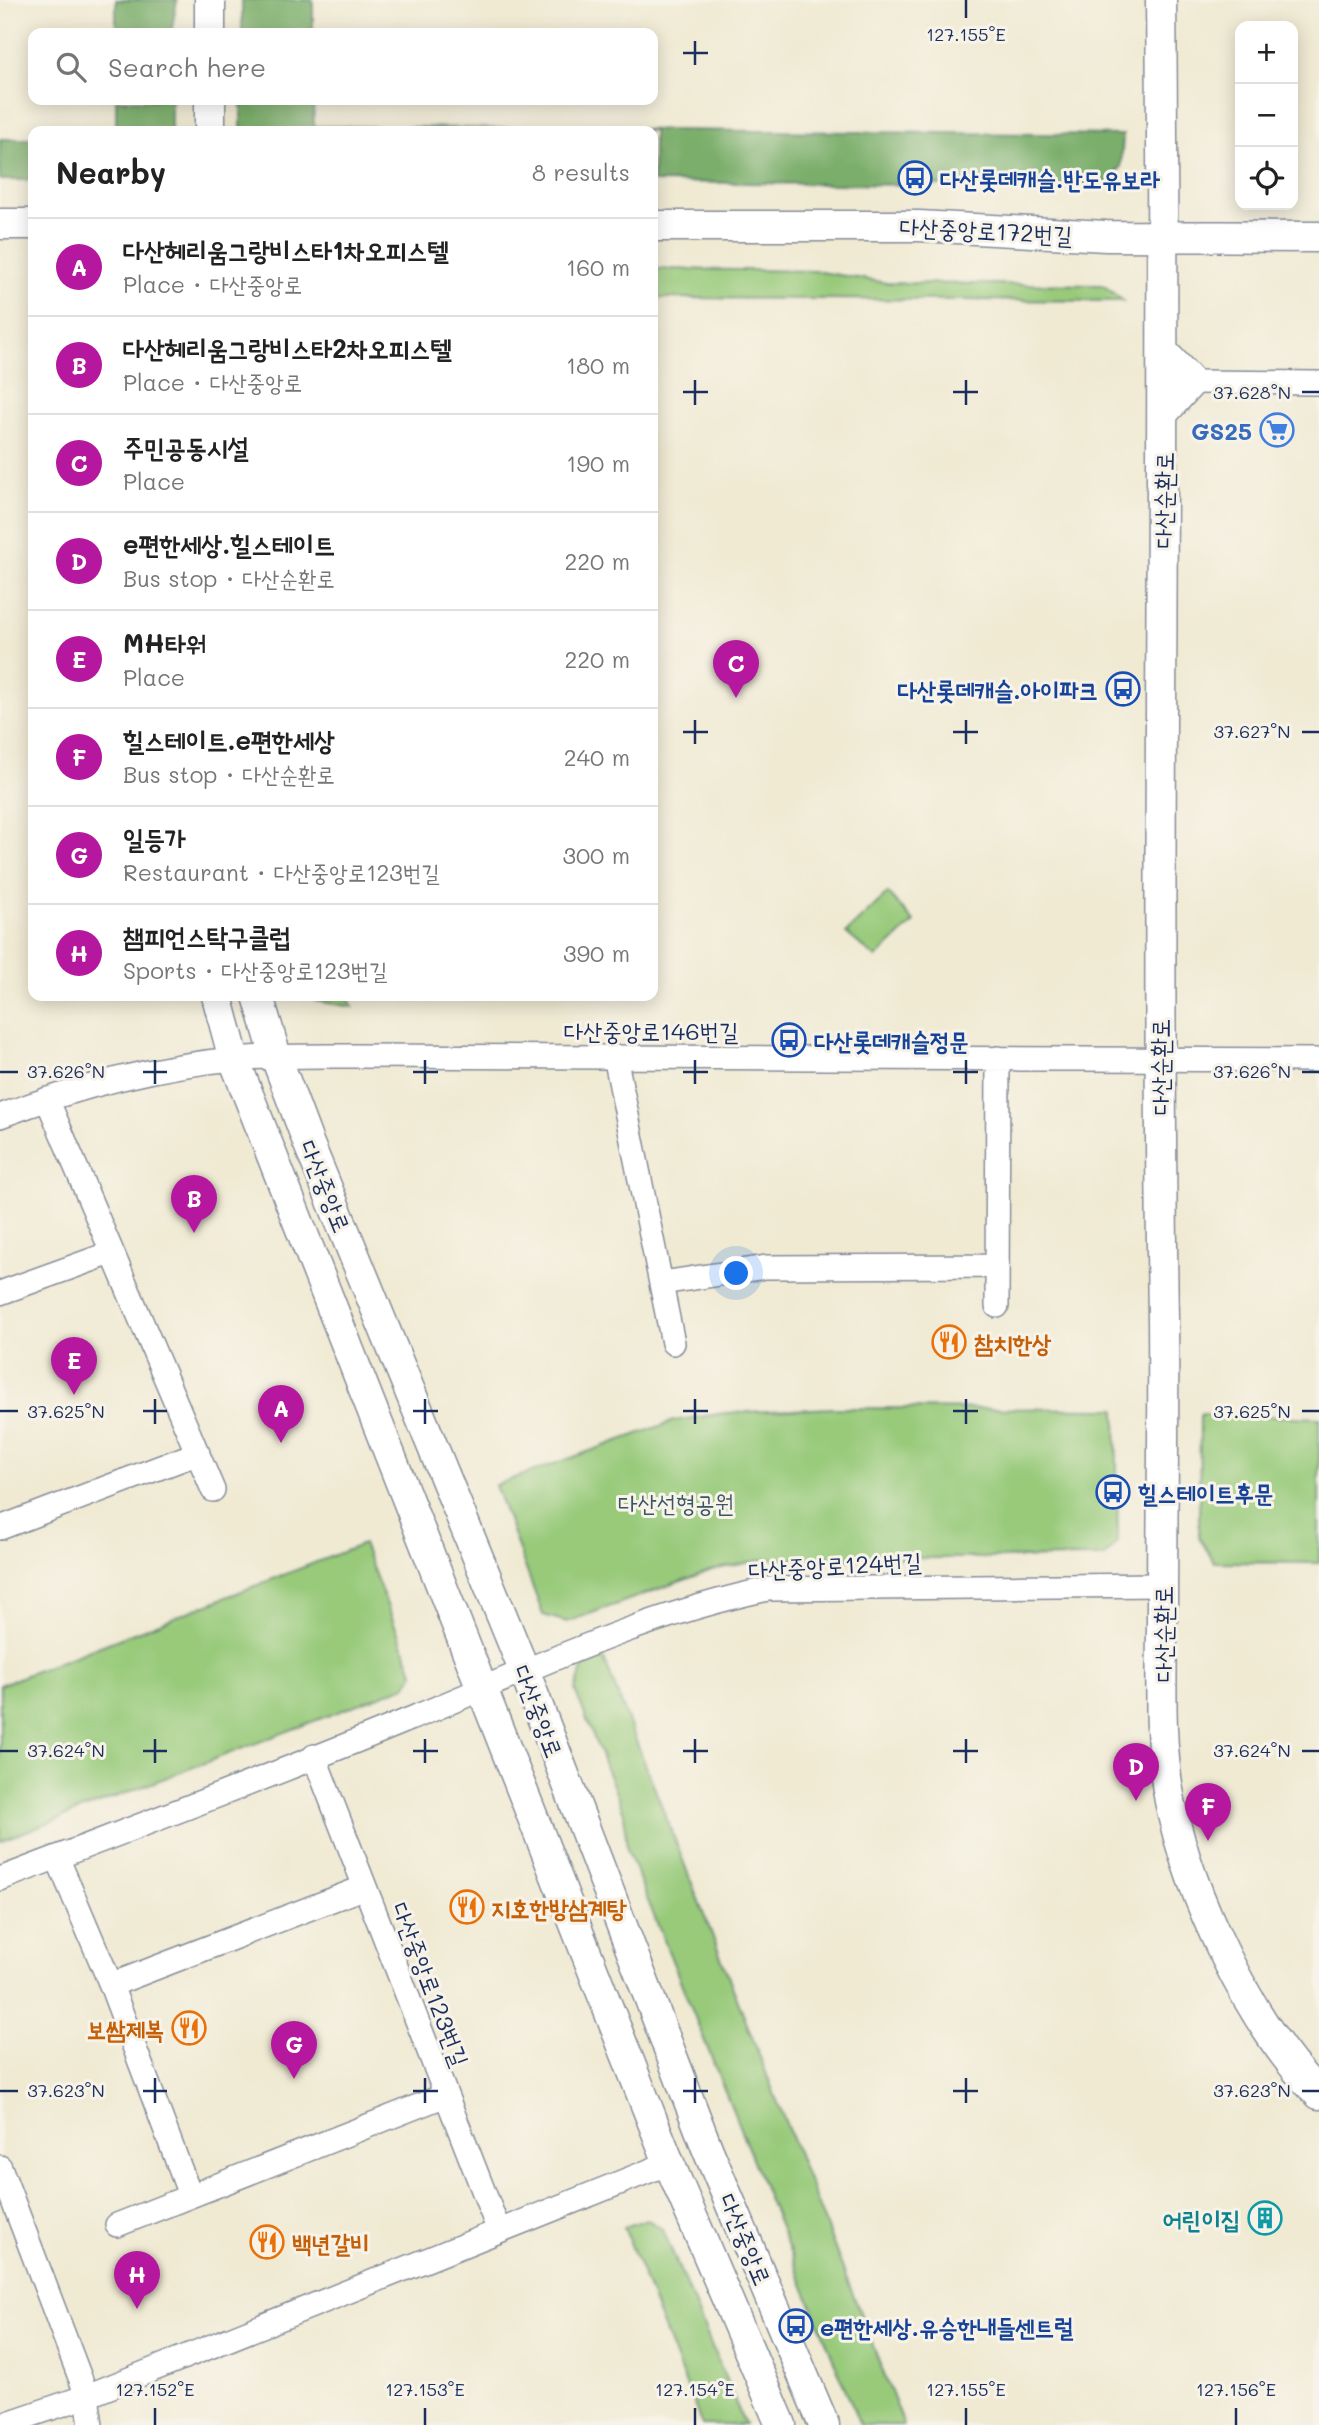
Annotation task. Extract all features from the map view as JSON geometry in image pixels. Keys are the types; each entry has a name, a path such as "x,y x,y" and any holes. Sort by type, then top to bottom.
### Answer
{"street":[{"path":"210,0 210,28"},
{"name":"다산순환로","path":"1161,0 1164,412 1159,778 1159,1059 1164,1399 1163,1718 1168,1795 1179,1839 1221,1949 1263,2021 1319,2094"},
{"path":"210,105 210,126"},
{"path":"0,224 28,224"},
{"name":"다산중앙로172번길","path":"658,226 919,226 1105,236 1319,237"},
{"path":"1164,353 1191,382 1319,383"},
{"path":"1164,412 1191,382"},
{"name":"다산중앙로","path":"217,1001 234,1059 669,2163 781,2425"},
{"name":"다산중앙로","path":"259,1001 276,1057 524,1670 707,2148 824,2425"},
{"path":"615,1056 673,1343"},
{"name":"다산중앙로146번길","path":"0,1116 47,1099 166,1068 234,1059 276,1057 1319,1060"},
{"path":"997,1306 998,1058"},
{"path":"47,1099 214,1490"},
{"path":"0,1293 111,1253"},
{"path":"663,1283 766,1267 996,1266"},
{"path":"0,1528 198,1453"},
{"name":"다산중앙로124번길","path":"524,1670 653,1619 768,1589 1162,1585"},
{"path":"0,1879 524,1670"},
{"name":"다산중앙로123번길","path":"314,1756 499,2231"},
{"path":"57,1857 111,1985 190,2195"},
{"path":"111,1985 365,1887"},
{"path":"117,2225 446,2095"},
{"path":"2,2425 87,2396 707,2148"},
{"path":"0,2167 87,2396 92,2425"}],"green space":[{"path":"116,0 177,0 172,28 116,28"},
{"path":"242,0 313,0 313,28 242,28"},
{"path":"116,105 171,105 171,126 116,126"},
{"path":"241,105 313,105 314,126 241,126"},
{"path":"658,130 1123,135 1121,167 1104,187 658,182"},
{"path":"0,139 28,139 28,180 0,180"},
{"path":"658,269 815,271 887,283 1103,285 1123,301 658,298"},
{"path":"888,893 914,922 876,958 846,933"},
{"path":"316,1001 350,1001 353,1007"},
{"name":"다산선형공원","path":"833,1408 1116,1409 1118,1542 1105,1557 766,1559 712,1570 567,1622 543,1615 495,1485 674,1421 725,1413"},
{"path":"1200,1414 1319,1418 1319,1563 1214,1562 1199,1537"},
{"path":"363,1544 414,1674 406,1686 0,1841 0,1685"},
{"path":"604,1659 904,2425 860,2425 627,1849 624,1813 575,1690 583,1667"},
{"path":"647,2219 663,2230 745,2425 702,2425 624,2227"}],"place":[{"name":"다산롯데캐슬.반도유보라","path":"915,178"},
{"name":"GS25","path":"1277,430"},
{"name":"다산롯데캐슬.아이파크","path":"1123,689"},
{"name":"주민공동시설","path":"736,698"},
{"name":"다산롯데캐슬정문","path":"789,1040"},
{"name":"다산헤리움그랑비스타2차오피스텔","path":"194,1233"},
{"name":"참치한상","path":"949,1342"},
{"name":"MH타워","path":"74,1395"},
{"name":"다산헤리움그랑비스타1차오피스텔","path":"281,1443"},
{"name":"힐스테이트후문","path":"1113,1492"},
{"name":"e편한세상.힐스테이트","path":"1136,1801"},
{"name":"힐스테이트.e편한세상","path":"1208,1841"},
{"name":"지호한방삼계탕","path":"467,1907"},
{"name":"보쌈제복","path":"189,2028"},
{"name":"일등가","path":"294,2079"},
{"name":"어린이집","path":"1265,2218"},
{"name":"백년갈비","path":"267,2242"},
{"name":"챔피언스탁구클럽","path":"137,2309"},
{"name":"e편한세상.유승한내들센트럴","path":"796,2326"}]}
